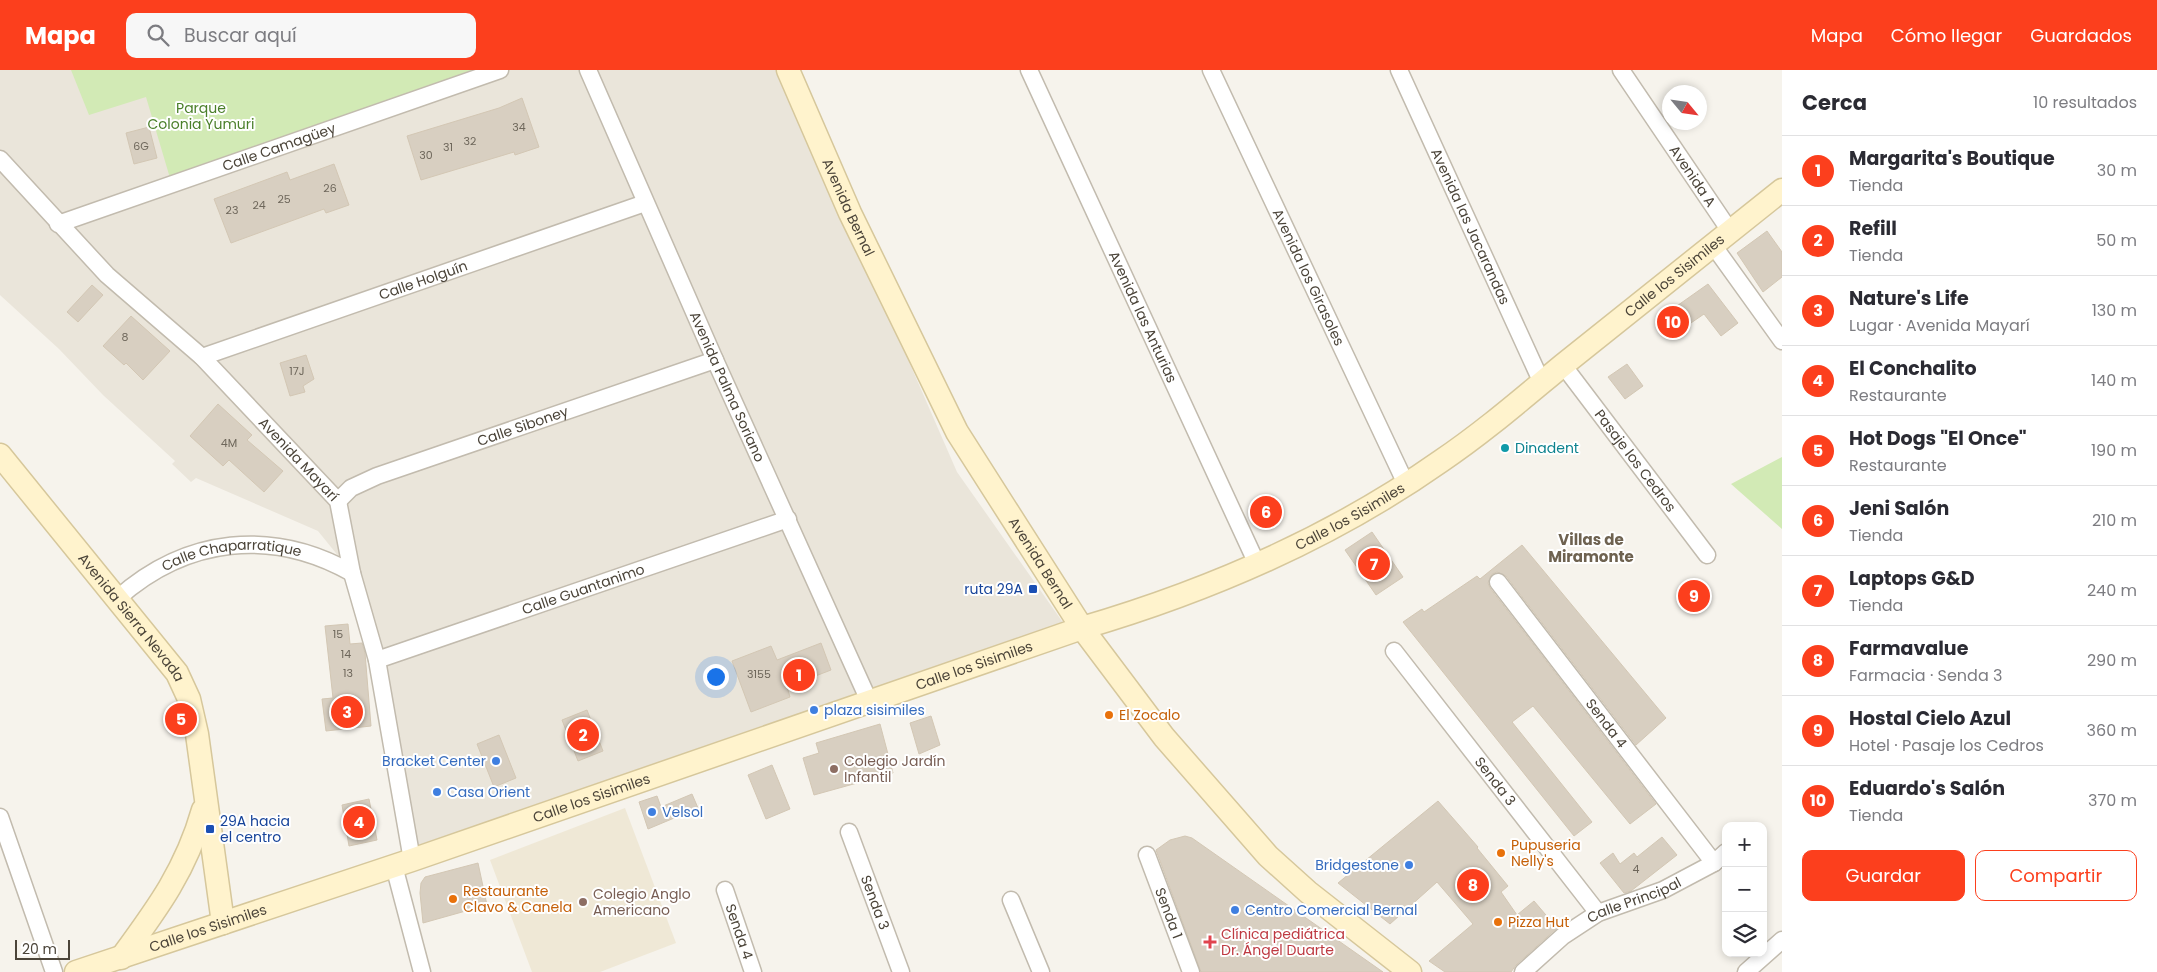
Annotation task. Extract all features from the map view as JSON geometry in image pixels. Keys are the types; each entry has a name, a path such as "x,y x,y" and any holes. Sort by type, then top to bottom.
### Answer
{"main road":[{"name":"Avenida Bernal","path":"788,70 850,213 957,432 1082,628 1175,751 1268,856 1308,892 1408,971"},
{"name":"Calle los Sisimiles","path":"76,972 403,863 870,703 1082,628 1120,617 1258,564 1343,521 1443,461 1782,190"},
{"name":"Avenida Sierra Nevada","path":"0,456 169,660 184,686 197,734 205,802 224,923"},
{"path":"121,958 164,899 174,882 196,834 205,802"}],"street":[{"name":"Calle Camagüey","path":"58,224 500,70"},
{"name":"Avenida Palma Soriano","path":"588,70 714,360 788,519 870,703"},
{"name":"Avenida las Anturias","path":"1029,70 1258,564"},
{"name":"Avenida los Girasoles","path":"1211,70 1406,484"},
{"name":"Avenida las Jacarandas","path":"1399,70 1542,383"},
{"name":"Avenida A","path":"1620,70 1730,231"},
{"name":"Avenida Mayarí","path":"0,159 107,275 202,357 338,502 352,572 377,660 403,863 422,972"},
{"name":"Calle Holguín","path":"202,357 645,203"},
{"path":"1712,246 1782,341"},
{"name":"Calle Siboney","path":"338,502 351,488 377,476 714,360"},
{"name":"Pasaje los Cedros","path":"1564,365 1707,556"},
{"name":"Calle Guantanimo","path":"377,660 788,519"},
{"name":"Calle Chaparratique","path":"118,598 146,576 176,560 210,549 227,546 262,544 296,549 330,560 352,572"},
{"name":"Senda 4","path":"1498,582 1720,858"},
{"name":"Senda 3","path":"1394,651 1598,913"},
{"path":"0,817 54,972"},
{"name":"Senda 3","path":"849,832 901,972"},
{"name":"Senda 1","path":"1147,855 1191,972"},
{"name":"Calle Principal","path":"1523,972 1563,936 1598,913 1663,890 1720,858"},
{"name":"Senda 4","path":"725,890 753,972"},
{"path":"1010,900 1041,972"},
{"path":"1746,972 1782,940"}],"shaded area":[{"path":"0,70 782,70 957,472 1064,624 411,854 352,573 318,531 196,478 191,482 172,464 175,461 103,395 59,349 0,295"},
{"name":"Colegio Anglo Americano","path":"625,808 676,943 600,972 532,972 490,860"}],"green space":[{"name":"Parque Colonia Yumuri","path":"71,70 484,70 170,178 146,97 89,115"},
{"path":"1782,457 1782,529 1731,484"}],"building":[{"path":"522,98 539,147 515,155 514,152 421,180 407,136 499,108"},
{"path":"149,127 157,158 134,164 126,133"},
{"path":"334,164 349,205 326,213 324,209 231,243 214,199 287,172 290,180"},
{"path":"1767,231 1782,252 1782,277 1763,292 1737,253"},
{"path":"1708,284 1738,323 1721,336 1704,314 1669,338 1657,320"},
{"path":"92,285 103,295 78,322 67,312"},
{"path":"131,316 170,351 143,380 126,363 124,365 103,346"},
{"path":"306,355 314,379 303,386 305,392 290,396 280,363"},
{"path":"1627,364 1643,386 1625,399 1608,377"},
{"path":"218,404 252,435 247,440 283,471 264,492 229,460 223,466 190,436"},
{"path":"1270,495 1282,518 1262,528 1250,505"},
{"path":"1372,532 1403,577 1376,595 1345,550"},
{"path":"1522,545 1666,718 1636,745 1506,576 1497,572 1492,574 1488,583 1490,588 1656,804 1630,824 1533,706 1512,722 1592,822 1574,836 1403,622 1422,609 1424,612 1477,576 1480,579"},
{"path":"348,624 350,644 362,643 365,653 371,726 326,731 322,699 333,698 325,626"},
{"path":"821,643 831,670 787,687 790,697 751,712 732,661 771,646 777,660"},
{"path":"587,710 603,751 578,761 562,720"},
{"path":"931,716 940,745 919,754 910,723"},
{"name":"Colegio Jardín Infantil","path":"880,724 893,773 814,795 803,758 819,753 816,743"},
{"name":"Bracket Center","path":"499,735 516,778 494,787 477,744"},
{"path":"772,765 790,809 766,819 748,775"},
{"path":"692,794 698,808 648,829 639,802 657,796 661,807"},
{"path":"369,799 377,840 349,846 342,805"},
{"path":"1438,801 1478,847 1508,886 1501,892 1517,915 1534,901 1557,928 1516,965 1511,972 1445,972 1429,961 1473,924 1437,882 1390,924 1338,883"},
{"name":"Centro Comercial Bernal","path":"1185,836 1192,838 1383,972 1201,972 1156,850 1170,840"},
{"path":"1662,837 1677,855 1631,891 1624,893 1600,863 1613,853 1620,864 1634,853 1637,857"},
{"name":"Restaurante Clavo & Canela","path":"478,863 487,905 423,923 420,893 421,883 425,877"}],"place":[{"name":"Eduardo's Salón","path":"1673,322"},
{"name":"Dinadent","path":"1505,448"},
{"name":"Jeni Salón","path":"1266,512"},
{"name":"Laptops G&D","path":"1374,564"},
{"name":"ruta 29A","path":"1033,589"},
{"name":"Hostal Cielo Azul","path":"1694,596"},
{"name":"Margarita's Boutique","path":"799,675"},
{"name":"plaza sisimiles","path":"814,710"},
{"name":"Nature's Life","path":"347,712"},
{"name":"El Zocalo","path":"1109,715"},
{"name":"Hot Dogs \"El Once\"","path":"181,719"},
{"name":"Refill","path":"583,735"},
{"name":"Bracket Center","path":"496,761"},
{"name":"Colegio Jardín Infantil","path":"834,769"},
{"name":"Casa Orient","path":"437,792"},
{"name":"Velsol","path":"652,812"},
{"name":"El Conchalito","path":"359,822"},
{"name":"29A hacia el centro","path":"210,829"},
{"name":"Pupuseria Nelly's","path":"1501,853"},
{"name":"Bridgestone","path":"1409,865"},
{"name":"Farmavalue","path":"1473,885"},
{"name":"Restaurante Clavo & Canela","path":"453,899"},
{"name":"Colegio Anglo Americano","path":"583,902"},
{"name":"Centro Comercial Bernal","path":"1235,910"},
{"name":"Pizza Hut","path":"1498,922"},
{"name":"Clínica pediátrica Dr. Ángel Duarte","path":"1210,942"}],"district":[{"name":"Villas de Miramonte","path":"1591,548"}]}
